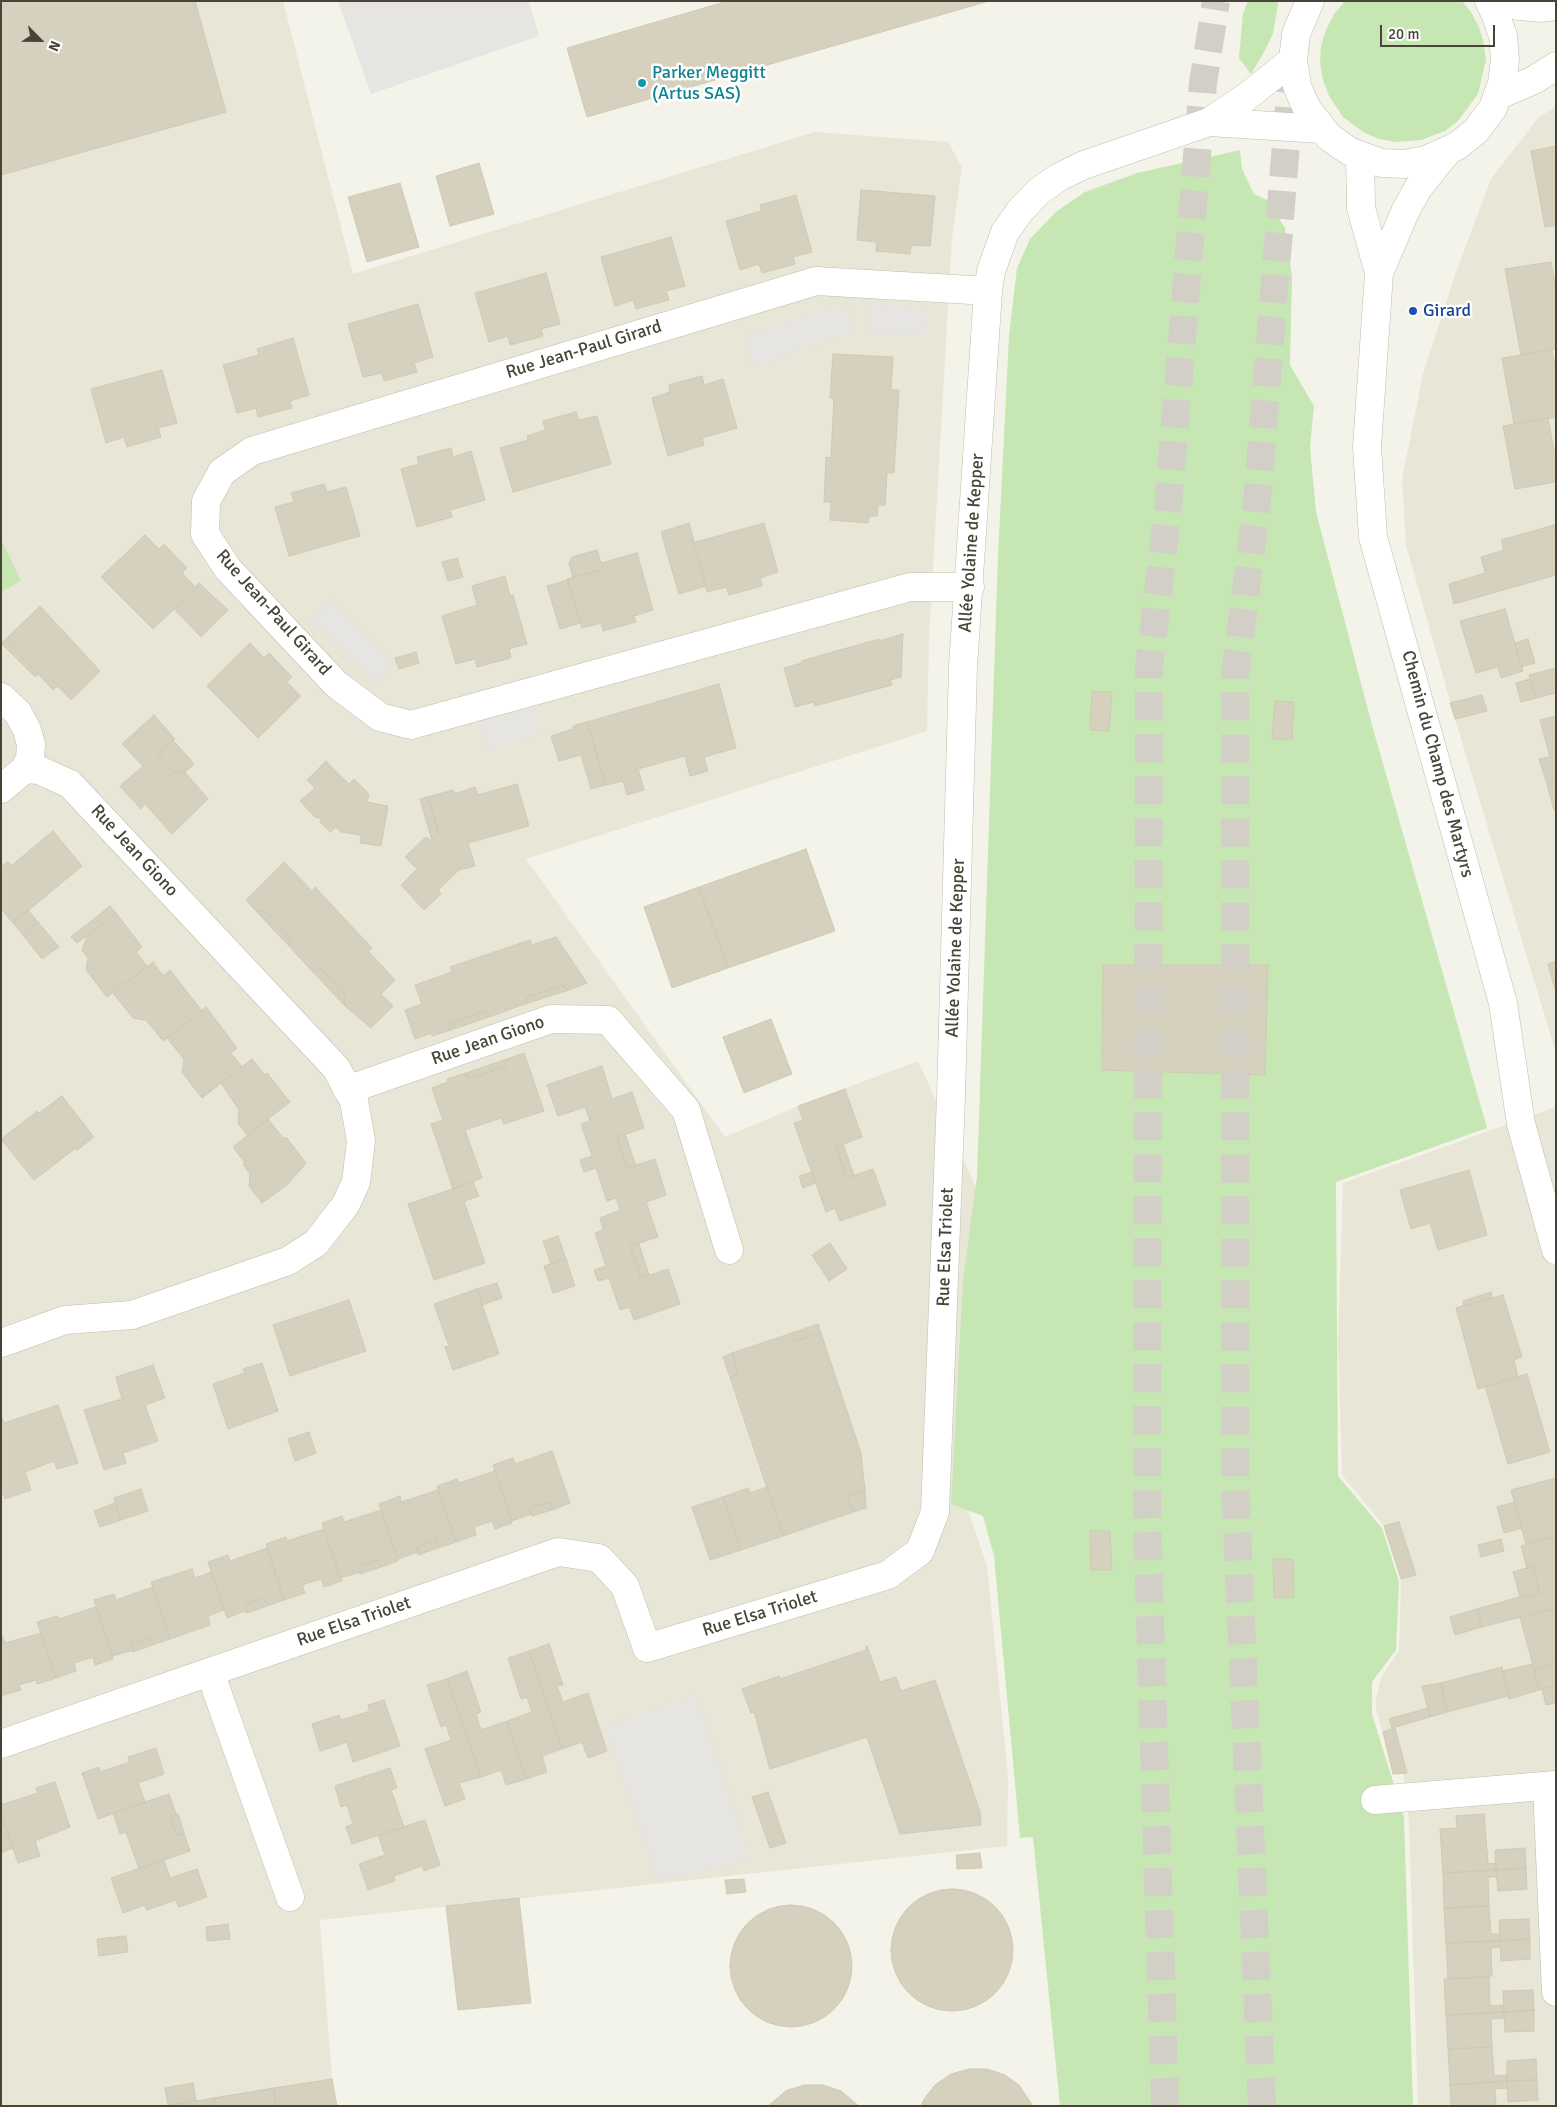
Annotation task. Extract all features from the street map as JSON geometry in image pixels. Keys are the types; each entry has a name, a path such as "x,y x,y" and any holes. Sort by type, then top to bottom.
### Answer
{"street":[{"path":"1490,2 1542,8 1556,6"},
{"path":"1305,4 1296,34 1293,60 1297,86 1313,120 1338,145 1360,156 1381,162 1404,164 1426,160 1457,146 1476,131 1499,95 1504,72 1505,47 1500,24 1490,2"},
{"name":"Allée Yolaine de Kepper","path":"951,1096 963,667 970,586 988,290 991,271 1005,232 1020,211 1038,192 1059,177 1084,164 1210,122 1245,98 1293,60"},
{"path":"1499,95 1534,80 1556,66"},
{"name":"Allée Yolaine de Kepper","path":"1210,122 1321,129"},
{"name":"Chemin du Champ des Martyrs","path":"1447,152 1418,188 1405,212 1380,273 1367,447 1373,537 1503,1003 1521,1124 1556,1250"},
{"name":"Chemin du Champ des Martyrs","path":"1360,156 1361,208 1380,273"},
{"name":"Rue Jean-Paul Girard","path":"970,586 910,587 411,724 380,717 336,684 228,569 205,534 206,501 222,472 252,451 816,281 988,290"},
{"path":"1,697 18,713 27,730 31,744 30,758 25,770 1,789"},
{"name":"Rue Jean Giono","path":"1,1343 65,1320 132,1315 288,1261 316,1243 346,1204 356,1182 361,1141 354,1102 336,1068 88,801 70,784 39,770 25,770"},
{"name":"Rue Jean Giono","path":"348,1090 551,1019 608,1020 686,1110 729,1250"},
{"name":"Rue Elsa Triolet","path":"1,1744 558,1552 599,1558 625,1586 647,1648 888,1575 920,1551 935,1512 951,1096"},
{"path":"210,1672 290,1897"},
{"path":"1375,1800 1551,1786 1556,1992"}],"shaded area":[{"path":"1,1 283,1 353,274 815,132 948,142 962,167 952,238 929,638 927,731 526,859 725,1137 798,1106 918,1061 982,1200 956,1476 987,1565 1008,1777 1007,1846 320,1920 332,2079 337,2106 1,2106"},
{"path":"338,1 529,1 539,36 371,94"},
{"path":"1556,106 1556,1053 1455,719 1406,545 1402,479 1423,374 1455,275 1491,179 1538,118"},
{"path":"870,303 927,309 926,336 866,333"},
{"path":"847,305 853,332 753,367 745,334"},
{"path":"330,599 393,664 375,683 310,620"},
{"path":"534,707 541,735 486,752 478,724"},
{"path":"1556,1107 1556,2106 1418,2106 1409,1821 1403,1774 1393,1774 1375,1704 1381,1677 1399,1651 1401,1579 1384,1526 1342,1475 1338,1343 1343,1183"},
{"path":"697,1694 752,1860 659,1881 604,1726"}],"green space":[{"path":"1248,1 1277,1 1278,4 1273,34 1251,74 1239,58 1243,13"},
{"path":"1345,1 1462,1 1471,12 1479,27 1486,60 1478,94 1458,121 1445,131 1421,140 1396,142 1379,139 1363,132 1343,117 1329,96 1323,80 1320,63 1321,46 1326,30 1334,14"},
{"path":"1240,150 1242,169 1254,194 1267,200 1285,228 1292,276 1290,365 1314,406 1310,447 1316,512 1372,725 1487,1128 1336,1182 1338,1476 1382,1528 1399,1581 1396,1650 1372,1682 1372,1714 1404,1817 1413,2106 1060,2106 1033,1837 1020,1838 994,1556 983,1516 951,1504 963,1281 977,1176 998,556 1009,336 1017,268 1030,239 1057,211 1085,192 1137,173"},
{"path":"1,539 21,581 1,592"}],"building":[{"path":"1,1 195,1 226,112 1,175"},
{"name":"Parker Meggitt (Artus SAS)","path":"728,1 989,1 587,117 567,48"},
{"path":"1556,146 1556,225 1545,227 1531,151"},
{"path":"479,163 494,214 450,226 436,176"},
{"path":"400,183 419,247 367,262 348,197"},
{"path":"861,190 935,196 930,246 911,245 910,254 876,251 877,242 857,240"},
{"path":"796,195 812,252 793,257 795,264 762,273 759,264 740,270 726,221 761,211 760,205"},
{"path":"671,237 685,286 666,291 669,300 636,309 633,300 615,306 601,257"},
{"path":"1551,262 1556,289 1556,349 1521,355 1505,269"},
{"path":"546,273 560,324 541,329 543,336 510,345 508,336 489,342 475,293"},
{"path":"418,304 433,357 414,363 417,372 384,381 382,373 363,377 348,324"},
{"path":"293,338 309,395 290,401 292,408 258,417 256,408 237,413 223,365 259,355 257,349"},
{"path":"1552,350 1556,370 1556,417 1514,424 1502,358"},
{"path":"833,354 893,357 891,390 899,390 894,473 887,473 885,505 878,505 877,516 869,516 868,523 830,520 831,502 824,502 826,457 831,458 834,398 830,398"},
{"path":"162,370 177,423 158,428 161,437 127,447 124,437 106,443 91,389"},
{"path":"702,376 704,385 723,379 737,428 702,438 704,445 668,456 652,398 670,392 669,385"},
{"path":"576,412 579,420 597,416 611,464 513,492 500,448 528,440 527,436 545,430 543,421"},
{"path":"1548,418 1556,461 1556,482 1515,489 1503,426"},
{"path":"451,448 453,457 471,451 485,500 450,510 452,517 417,527 401,469 419,464 417,457"},
{"path":"324,484 327,492 346,487 360,536 289,556 275,507 294,502 291,493"},
{"path":"689,523 706,586 679,594 661,532"},
{"path":"764,523 778,572 760,578 762,586 729,595 726,587 707,592 693,543"},
{"path":"1554,525 1556,533 1556,575 1454,604 1449,584 1485,573 1481,557 1504,550 1501,540"},
{"path":"145,535 159,549 164,544 187,568 182,573 196,588 153,629 101,577"},
{"path":"597,550 603,569 573,578 569,563 572,557"},
{"path":"637,553 653,610 634,616 636,622 603,631 601,623 582,628 567,579 603,569 601,563"},
{"path":"457,558 463,577 448,581 442,562"},
{"path":"505,576 510,596 513,595 527,644 509,649 511,658 477,667 475,659 456,664 442,616 477,605 472,586"},
{"path":"568,580 580,623 560,629 547,586"},
{"path":"199,583 228,610 201,637 174,609"},
{"path":"40,606 100,671 71,700 57,686 53,690 6,639"},
{"path":"1505,609 1523,671 1501,678 1498,667 1476,673 1460,621"},
{"path":"903,634 901,677 890,680 892,685 815,706 814,702 795,707 784,668 802,663 801,661"},
{"path":"6,639 39,674 35,677 1,643"},
{"path":"1528,639 1535,663 1521,667 1515,643"},
{"path":"250,643 264,658 269,653 292,677 287,682 301,696 258,738 207,686"},
{"path":"416,652 419,663 399,669 395,658"},
{"path":"1556,668 1556,693 1536,698 1529,675"},
{"path":"1530,679 1536,698 1521,702 1516,683"},
{"path":"719,684 736,748 704,757 708,771 690,776 685,756 638,769 644,790 627,795 623,781 606,785 587,722"},
{"path":"1092,691 1112,692 1109,731 1090,730"},
{"path":"1482,695 1487,711 1455,719 1450,703"},
{"path":"1275,701 1294,702 1292,740 1272,739"},
{"path":"154,715 175,739 158,754 174,773 185,772 208,799 172,834 145,804 141,809 120,786 143,766 122,744"},
{"path":"1556,716 1556,782 1547,784 1539,759 1550,757 1540,720"},
{"path":"587,722 606,785 591,789 581,755 559,761 551,736"},
{"path":"173,740 194,764 185,772 174,773 158,754"},
{"path":"326,761 349,784 354,779 369,794 367,802 388,806 381,846 360,843 361,835 341,832 336,827 330,832 320,822 321,819 315,817 300,801 315,788 307,780"},
{"path":"1556,782 1556,809 1554,810 1547,784"},
{"path":"517,784 529,826 468,843 475,866 459,870 438,890 441,894 424,910 401,885 417,869 405,857 426,837 432,841 439,834 428,797 453,790 455,794 475,787 478,795"},
{"path":"428,797 439,834 432,841 420,799"},
{"path":"53,831 82,866 13,923 1,909 1,867 8,862 11,866"},
{"path":"806,849 835,931 728,968 699,887"},
{"path":"284,862 312,891 315,887 372,948 368,951 395,980 381,994 393,1006 371,1028 344,1005 344,998 346,996 321,969 312,971 289,946 291,938 265,910 257,912 246,900"},
{"path":"699,887 728,968 672,988 644,907"},
{"path":"110,906 116,913 77,943 71,937"},
{"path":"28,910 38,922 23,935 13,923"},
{"path":"265,910 291,938 289,946 257,912"},
{"path":"116,913 142,947 136,952 147,966 107,997 86,970 88,958 82,950 85,938"},
{"path":"38,922 59,947 42,959 23,935"},
{"path":"556,937 587,983 569,990 563,985 526,997 525,1004 492,1016 486,1011 450,1023 448,1031 432,1036 431,1033 415,1039 405,1010 422,1004 415,985 452,972 450,967 530,940 532,945"},
{"path":"1556,961 1556,993 1548,964"},
{"path":"153,962 163,976 170,970 202,1011 163,1041 146,1020 133,1018 113,993"},
{"path":"1103,965 1268,965 1265,1075 1102,1070"},
{"path":"321,969 346,996 344,998 344,1005 312,971"},
{"path":"563,985 569,990 525,1004 526,997"},
{"path":"206,1007 237,1048 231,1053 242,1067 202,1098 182,1072 184,1059 167,1038"},
{"path":"486,1011 492,1016 448,1031 450,1023"},
{"path":"771,1019 792,1074 744,1093 723,1037"},
{"path":"524,1053 544,1111 504,1124 501,1118 465,1130 482,1178 453,1189 431,1124 443,1120 432,1088 448,1082 447,1079 463,1074 469,1076 469,1079 505,1067 504,1064 507,1059"},
{"path":"252,1059 265,1075 267,1073 290,1102 247,1135 238,1123 239,1110 221,1083"},
{"path":"507,1059 504,1064 505,1067 469,1079 469,1076 463,1074"},
{"path":"602,1066 612,1099 632,1092 644,1128 617,1137 627,1168 655,1159 666,1195 646,1202 658,1237 630,1246 641,1278 668,1269 680,1304 634,1320 629,1307 620,1310 609,1278 598,1281 594,1270 606,1266 595,1233 603,1230 600,1218 620,1210 616,1198 607,1201 596,1168 584,1172 580,1160 592,1156 581,1124 590,1121 585,1107 558,1116 547,1085"},
{"path":"845,1089 862,1137 836,1147 847,1178 873,1169 886,1205 840,1221 835,1208 826,1212 794,1123 803,1120 798,1106"},
{"path":"62,1096 94,1137 77,1150 76,1148 34,1180 1,1139 37,1111 39,1113"},
{"path":"268,1119 284,1139 286,1137 306,1163 288,1184 262,1203 249,1186 250,1174 243,1164 245,1163 233,1147"},
{"path":"625,1134 636,1166 627,1168 617,1137"},
{"path":"843,1144 854,1175 847,1178 836,1147"},
{"path":"1469,1170 1487,1235 1438,1250 1430,1223 1411,1229 1400,1190"},
{"path":"812,1172 816,1183 803,1188 799,1176"},
{"path":"473,1182 479,1196 464,1201 485,1263 434,1280 408,1204"},
{"path":"558,1236 566,1259 551,1264 543,1241"},
{"path":"830,1243 847,1269 829,1281 812,1255"},
{"path":"639,1244 649,1275 641,1278 630,1246"},
{"path":"566,1259 575,1286 553,1293 544,1266"},
{"path":"497,1283 502,1298 482,1305 477,1289"},
{"path":"477,1289 499,1354 453,1370 445,1347 449,1346 434,1304"},
{"path":"1491,1292 1492,1298 1464,1306 1463,1301"},
{"path":"1503,1295 1522,1357 1514,1360 1518,1377 1478,1389 1456,1308"},
{"path":"349,1300 366,1351 290,1376 273,1325"},
{"path":"818,1324 821,1333 795,1341 792,1333"},
{"path":"792,1333 795,1341 821,1333 861,1453 865,1491 847,1496 853,1512 783,1536 730,1377 738,1374 732,1353"},
{"path":"732,1353 738,1374 730,1377 723,1357"},
{"path":"262,1363 278,1411 228,1429 213,1384 245,1373 243,1369"},
{"path":"153,1365 165,1398 145,1405 158,1441 123,1453 126,1463 104,1470 84,1410 122,1399 116,1377"},
{"path":"1527,1374 1550,1452 1508,1464 1485,1386"},
{"path":"58,1405 78,1463 57,1469 54,1461 25,1472 31,1490 5,1499 1,1488 1,1415 4,1423"},
{"path":"309,1432 316,1453 295,1461 288,1439"},
{"path":"552,1451 570,1503 552,1510 550,1502 530,1508 531,1514 512,1521 493,1465 513,1458 515,1464"},
{"path":"495,1471 512,1523 495,1529 492,1521 474,1527 476,1535 456,1542 437,1486 457,1479 459,1483"},
{"path":"1556,1478 1556,1536 1526,1544 1511,1490"},
{"path":"767,1487 783,1536 741,1550 723,1497 748,1488 750,1493"},
{"path":"141,1489 148,1511 121,1520 114,1498"},
{"path":"438,1490 456,1542 438,1548 435,1540 416,1547 418,1552 398,1559 379,1504 400,1496 401,1502"},
{"path":"865,1491 866,1508 853,1512 847,1496"},
{"path":"723,1497 741,1550 710,1560 692,1507"},
{"path":"550,1502 552,1510 532,1516 530,1508"},
{"path":"1515,1502 1522,1528 1504,1533 1497,1507"},
{"path":"115,1503 121,1520 100,1527 94,1511"},
{"path":"381,1510 398,1561 381,1567 378,1560 359,1566 361,1572 340,1578 322,1523 342,1516 344,1522"},
{"path":"1399,1522 1416,1575 1401,1579 1384,1526"},
{"path":"324,1529 342,1581 324,1587 321,1579 302,1585 305,1593 284,1600 266,1544 286,1537 287,1541"},
{"path":"1090,1531 1110,1531 1112,1570 1091,1570"},
{"path":"1556,1536 1556,1608 1482,1627 1477,1609 1526,1595 1527,1598 1540,1594 1533,1566 1527,1568 1521,1546"},
{"path":"1501,1539 1504,1551 1481,1557 1478,1545"},
{"path":"435,1540 438,1548 418,1555 416,1547"},
{"path":"267,1548 284,1600 267,1606 264,1598 245,1605 247,1610 227,1618 208,1562 228,1555 230,1561"},
{"path":"1273,1559 1293,1559 1294,1597 1274,1598"},
{"path":"378,1560 381,1567 360,1574 359,1566"},
{"path":"1533,1566 1540,1594 1527,1598 1526,1595 1520,1597 1513,1572"},
{"path":"192,1569 195,1578 212,1572 224,1610 208,1616 210,1625 170,1639 151,1582"},
{"path":"153,1587 170,1639 152,1645 150,1637 131,1644 133,1650 113,1656 94,1600 114,1594 116,1600"},
{"path":"264,1598 267,1606 246,1613 245,1605"},
{"path":"96,1607 113,1659 95,1665 93,1657 74,1663 76,1671 56,1678 37,1622 57,1616 59,1619"},
{"path":"1556,1608 1556,1663 1534,1669 1520,1617"},
{"path":"1477,1609 1482,1627 1455,1635 1450,1617"},
{"path":"1,1633 5,1643 41,1633 56,1678 37,1684 36,1680 19,1685 21,1690 1,1696"},
{"path":"150,1637 152,1645 133,1652 131,1644"},
{"path":"549,1644 563,1685 557,1686 563,1702 588,1693 607,1751 588,1758 582,1742 562,1749 529,1651"},
{"path":"867,1646 880,1682 896,1677 901,1691 935,1680 980,1812 981,1825 900,1834 867,1737 770,1769 754,1712 751,1713 742,1689 779,1676 780,1679 866,1650"},
{"path":"529,1651 562,1749 542,1756 547,1772 526,1779 507,1721 532,1712 527,1697 521,1699 508,1658"},
{"path":"1556,1663 1556,1685 1539,1690 1534,1669"},
{"path":"1532,1664 1539,1690 1509,1699 1503,1671"},
{"path":"1502,1667 1508,1696 1447,1712 1441,1683"},
{"path":"467,1671 481,1712 476,1714 481,1730 507,1721 526,1779 506,1785 501,1770 481,1777 447,1679"},
{"path":"447,1679 481,1777 459,1783 465,1799 445,1806 425,1749 451,1740 446,1725 441,1727 427,1685"},
{"path":"1441,1683 1447,1712 1430,1717 1422,1686"},
{"path":"1556,1685 1556,1703 1546,1705 1542,1689"},
{"path":"384,1700 400,1746 353,1762 347,1742 320,1751 312,1724 339,1715 341,1720 370,1711 368,1705"},
{"path":"1428,1708 1430,1717 1392,1728 1389,1719"},
{"path":"1395,1728 1407,1773 1393,1774 1383,1732"},
{"path":"156,1748 164,1774 138,1783 145,1802 98,1819 82,1773 99,1767 100,1772 130,1762 128,1757"},
{"path":"390,1768 397,1788 391,1790 404,1827 352,1844 346,1827 353,1824 347,1805 341,1807 335,1786"},
{"path":"55,1782 70,1827 35,1841 40,1856 18,1863 1,1813 1,1805 38,1793 36,1788"},
{"path":"768,1792 786,1843 770,1848 752,1797"},
{"path":"169,1794 176,1814 170,1816 177,1836 184,1833 190,1851 139,1869 126,1832 120,1834 113,1813"},
{"path":"1,1813 13,1848 1,1853"},
{"path":"178,1814 184,1833 177,1836 170,1816"},
{"path":"1484,1814 1488,1864 1496,1863 1496,1870 1443,1873 1440,1829 1457,1828 1456,1816"},
{"path":"425,1820 440,1865 424,1871 422,1866 394,1876 395,1881 368,1890 359,1864 385,1855 378,1835"},
{"path":"1525,1848 1526,1868 1496,1870 1495,1850"},
{"path":"980,1853 982,1868 957,1869 956,1855"},
{"path":"164,1860 170,1878 197,1869 207,1897 179,1907 176,1900 147,1910 145,1905 123,1913 111,1878"},
{"path":"1526,1868 1527,1889 1498,1891 1496,1870"},
{"path":"1496,1870 1497,1877 1488,1877 1489,1906 1444,1908 1443,1873"},
{"path":"744,1879 746,1892 727,1894 725,1880"},
{"path":"952,1889 975,1893 995,1907 1009,1927 1013,1950 1009,1973 995,1993 975,2007 952,2011 929,2007 909,1993 895,1973 891,1950 895,1927 909,1907 929,1893"},
{"path":"519,1898 531,2003 458,2010 446,1906"},
{"path":"791,1905 814,1909 834,1923 848,1943 852,1966 848,1989 834,2009 814,2023 791,2027 768,2023 748,2009 734,1989 730,1966 734,1943 748,1923 768,1909"},
{"path":"1489,1906 1491,1934 1499,1934 1500,1941 1446,1943 1444,1908"},
{"path":"1529,1919 1530,1939 1500,1941 1499,1920"},
{"path":"228,1924 230,1939 207,1941 206,1927"},
{"path":"126,1936 128,1952 99,1956 97,1939"},
{"path":"1530,1939 1530,1959 1501,1961 1500,1941"},
{"path":"1500,1941 1500,1947 1491,1948 1492,1976 1448,1979 1446,1943"},
{"path":"1489,1977 1490,2006 1503,2005 1504,2012 1446,2015 1444,1979"},
{"path":"1533,1990 1534,2010 1504,2012 1503,1991"},
{"path":"1534,2010 1534,2031 1505,2032 1504,2012"},
{"path":"1504,2012 1504,2018 1491,2019 1492,2047 1448,2049 1446,2015"},
{"path":"1492,2047 1494,2076 1507,2075 1507,2081 1450,2085 1448,2049"},
{"path":"1536,2059 1537,2080 1507,2081 1507,2061"},
{"path":"969,2069 987,2069 1005,2075 1019,2085 1033,2106 921,2106 935,2085 951,2074"},
{"path":"332,2079 337,2106 276,2106 274,2088"},
{"path":"1537,2080 1538,2100 1508,2102 1507,2081"},
{"path":"1507,2081 1507,2088 1495,2089 1496,2106 1451,2106 1450,2085"},
{"path":"193,2083 196,2101 168,2105 165,2088"},
{"path":"805,2085 823,2085 841,2091 859,2106 768,2106 787,2090"},
{"path":"274,2088 276,2106 215,2106 214,2098"},
{"path":"214,2098 215,2106 165,2106 196,2101"}],"tunnel":[{"path":"1165,2106 1147,1518 1149,667 1168,508 1203,83 1216,1"},
{"path":"1262,2106 1235,1480 1235,676 1257,502 1289,107 1294,66"}],"place":[{"name":"Parker Meggitt (Artus SAS)","path":"642,83"},
{"name":"Girard","path":"1413,311"}]}
